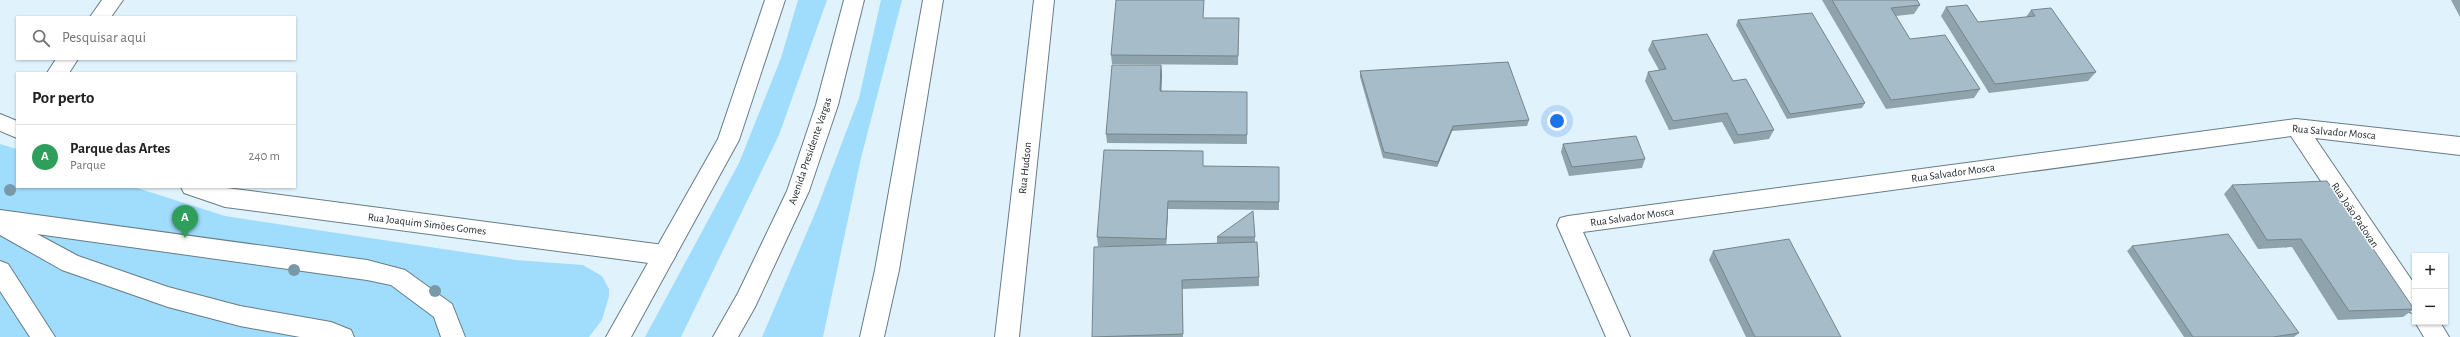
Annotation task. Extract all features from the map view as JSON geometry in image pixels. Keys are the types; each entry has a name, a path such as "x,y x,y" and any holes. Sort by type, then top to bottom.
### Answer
{"street":[{"path":"101,16 113,0"},
{"path":"618,337 728,140 775,0"},
{"name":"Avenida Presidente Vargas","path":"725,337 747,300 798,191 827,105 854,0"},
{"path":"872,337 887,270 933,0"},
{"name":"Rua Hudson","path":"1007,337 1044,0"},
{"path":"58,72 67,60"},
{"name":"Rua Salvador Mosca","path":"1618,337 1568,225 2296,127 2460,146"},
{"name":"Rua João Padovan","path":"2296,127 2412,300"},
{"name":"Rua Joaquim Simões Gomes","path":"195,188 225,198 664,255"},
{"path":"0,219 367,270 397,277 444,311 453,337"},
{"path":"0,224 70,262 168,297 240,316 331,332 342,337"},
{"path":"0,271 43,337"},
{"path":"2429,325 2437,337"}],"shaded area":[{"path":"798,0 827,0 779,135 681,337 645,337 739,163 781,58"},
{"path":"881,0 902,0 861,158 823,337 762,337 816,211 859,98"},
{"path":"0,144 16,149 16,188 137,188 225,216 516,260 583,265 602,276 609,289 609,296 602,320 589,337 0,337"}],"building":[{"path":"1116,0 1204,0 1203,18 1239,18 1238,56 1111,55"},
{"path":"1832,0 1917,0 1920,5 1891,8 1910,39 1945,35 1980,89 1891,100"},
{"path":"1967,5 1978,22 2035,16 2031,10 2051,8 2096,72 1995,84 1946,7"},
{"path":"1812,13 1865,103 1790,114 1738,20"},
{"path":"1707,34 1733,81 1746,79 1774,130 1738,135 1727,113 1673,121 1648,72 1666,69 1652,41"},
{"path":"1508,62 1529,120 1453,126 1438,162 1384,152 1360,71"},
{"path":"1112,65 1161,65 1160,91 1247,92 1247,135 1106,134"},
{"path":"1636,136 1645,159 1572,167 1563,144"},
{"path":"1104,150 1203,151 1203,166 1279,167 1279,202 1168,201 1166,239 1097,237"},
{"path":"2327,181 2412,306 2412,309 2349,311 2301,239 2267,240 2232,185"},
{"path":"1253,211 1255,237 1217,237"},
{"path":"2228,234 2299,333 2273,337 2193,337 2132,246"},
{"path":"1789,239 1841,337 1755,337 1713,251"},
{"path":"1257,242 1259,277 1182,280 1183,334 1092,337 1094,247"}],"place":[{"name":"Parque das Artes","path":"185,238"}]}
